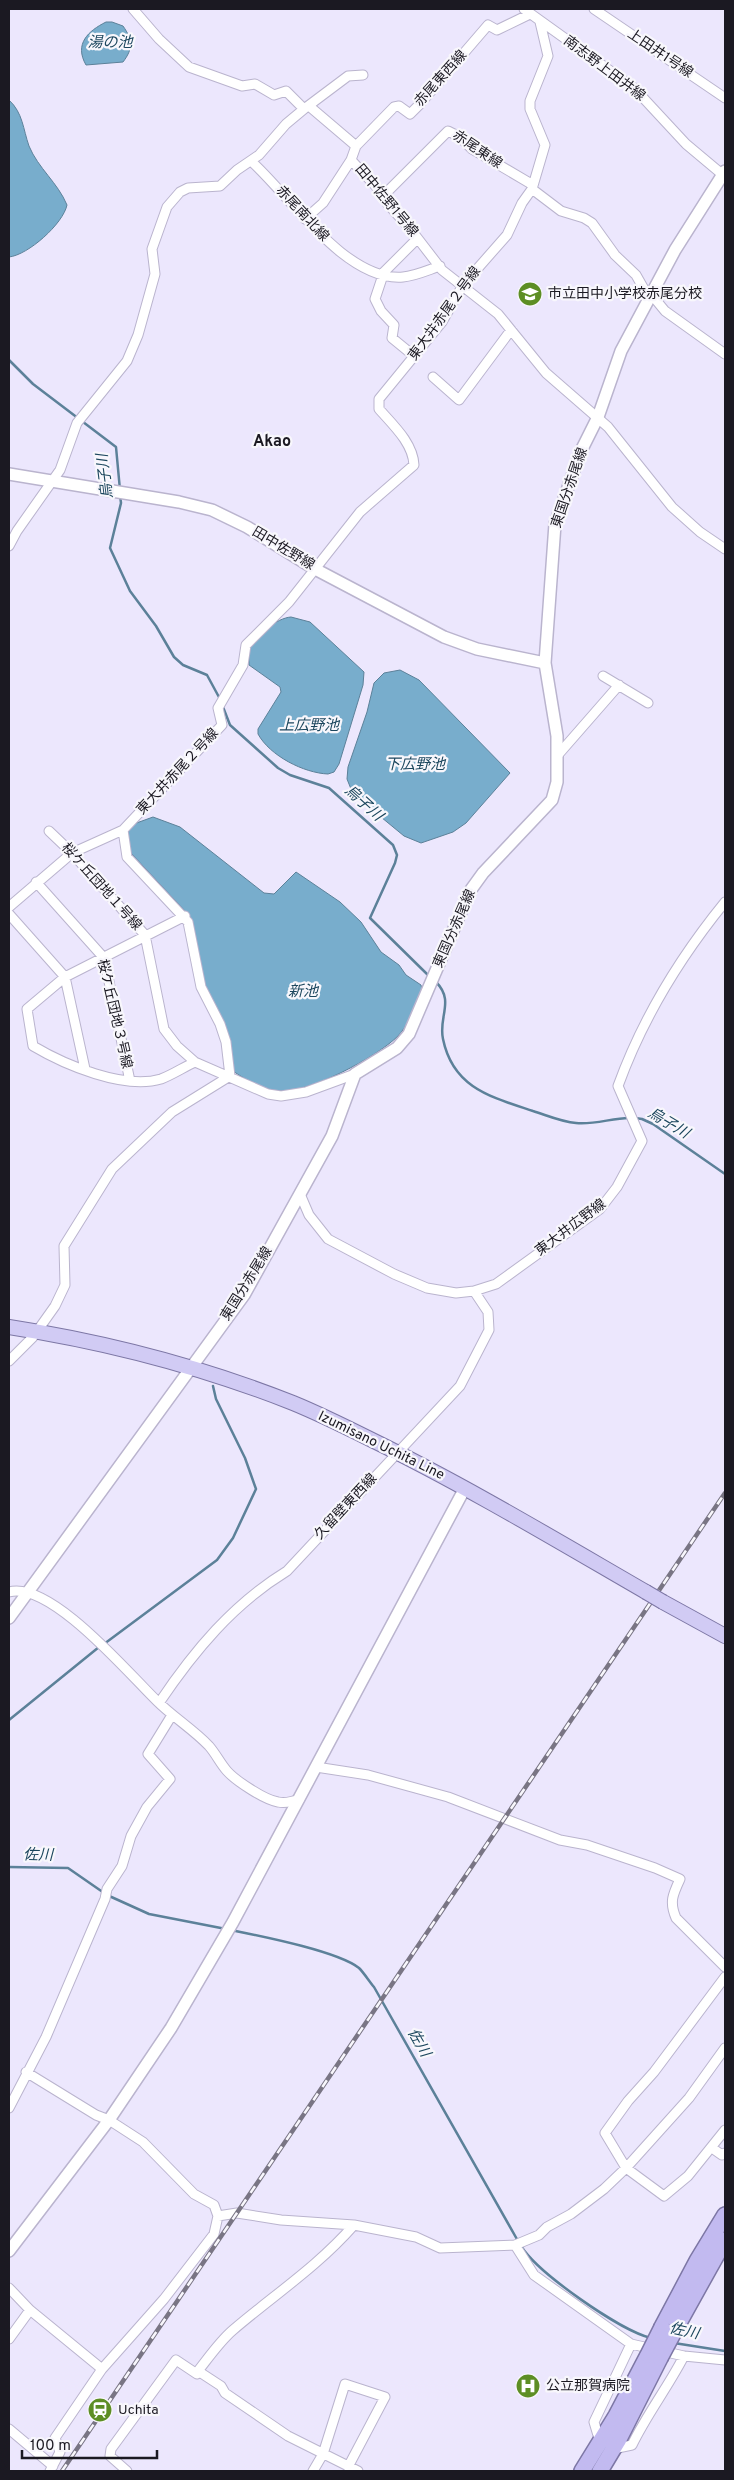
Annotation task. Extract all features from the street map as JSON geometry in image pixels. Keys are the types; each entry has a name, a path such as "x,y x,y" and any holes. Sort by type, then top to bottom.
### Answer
{"highway":[{"path":"669,2328 697,2261 725,2215"},
{"path":"600,2471 606,2446 669,2328 725,2240"},
{"path":"582,2471 606,2446"}],"main road":[{"name":"Izumisano Uchita Line","path":"9,1328 123,1350 191,1368 294,1404 397,1452 465,1488 725,1636"}],"street":[{"name":"田中佐野1号線","path":"133,9 159,39 189,67 242,86 255,84 274,95 286,91 356,146 351,160 384,195 387,203 440,266 498,314 546,373 598,417 672,507 700,532 725,549"},
{"name":"上田井1号線","path":"594,9 725,98"},
{"name":"赤尾東西線","path":"356,146 394,107 400,106 410,114 488,25 497,30 532,14"},
{"name":"南志野上田井線","path":"532,14 634,88 686,144 724,173"},
{"name":"東大井赤尾２号線","path":"123,830 222,725 221,703 243,665 246,645 289,602 360,512 414,465 414,456 409,446 379,408 378,404 442,322 460,283 508,235 522,203 533,187 545,145 530,109 530,101 548,56 532,14"},
{"path":"9,546 16,531 52,482 65,459 79,421 122,370 138,335 154,274 152,249 167,207 172,199 188,188 220,186 237,170 252,162 286,124 306,107 348,76 363,75"},
{"name":"赤尾東線","path":"384,195 448,131 460,137 472,149 533,187 561,211 584,218 592,223 615,255 636,275 650,296 664,311 725,354"},
{"path":"305,219 323,203 351,160"},
{"name":"赤尾南北線","path":"252,162 330,245 369,269 384,274"},
{"name":"東国分赤尾線","path":"9,1618 244,1295 332,1136 355,1074 397,1048 410,1034 470,891 483,873 552,800 557,782 557,736 545,663 555,524 581,451 598,417 621,351 675,250 724,173"},
{"path":"414,356 392,338 394,326 376,303 384,274 417,239"},
{"path":"384,274 402,277 440,266"},
{"path":"433,377 459,400 510,330"},
{"name":"田中佐野線","path":"9,474 179,502 212,510 247,527 315,569 444,637 477,648 545,663"},
{"path":"603,676 648,703"},
{"path":"557,756 619,685"},
{"path":"9,907 72,853 123,830 127,857 185,916 188,922 201,987 220,1024 226,1042 230,1076 172,1112 112,1169 64,1246 65,1285 55,1306 37,1332 9,1361"},
{"name":"桜ケ丘団地１号線","path":"49,831 72,853 145,935 164,1028 177,1046 195,1062 268,1094 282,1096 306,1092 355,1074"},
{"name":"桜ケ丘団地３号線","path":"36,882 104,958 130,1081"},
{"name":"東大井広野線","path":"300,1194 309,1215 328,1239 394,1274 426,1288 456,1292 474,1291 496,1284 600,1209 610,1198 642,1140 618,1086 640,1031 699,934 725,902"},
{"path":"9,914 64,977 85,1069"},
{"path":"185,916 64,977 27,1009 33,1046 85,1069 130,1081 161,1078 195,1062"},
{"name":"久留壁東西線","path":"159,1703 196,1650 245,1601 263,1586 288,1571 460,1386 489,1330 490,1320 488,1312 474,1291"},
{"path":"9,2251 109,2120 171,2028 233,1922 465,1488"},
{"path":"9,1592 16,1590 27,1592 51,1605 89,1632 159,1703 208,1746 228,1772 266,1798 279,1803 299,1800"},
{"path":"9,2108 26,2072 46,2037 106,1899 107,1889 122,1866 131,1836 147,1807 170,1780 148,1754 172,1715"},
{"path":"316,1767 368,1776 448,1797 560,1840 587,1845 655,1868 680,1879 671,1898 671,1908 676,1918 725,1967"},
{"path":"725,1977 654,2072 628,2101 605,2133 626,2168 664,2196 688,2176 725,2130"},
{"path":"218,2216 237,2213 281,2220 354,2225 416,2236 440,2248 515,2245 539,2235 604,2189 626,2168 689,2098 725,2048"},
{"path":"9,2429 52,2468 60,2452 55,2438 102,2369 164,2299 214,2234 218,2216 214,2205 194,2194 143,2142 26,2072"},
{"path":"712,2148 722,2155 725,2153"},
{"path":"123,2470 110,2456 111,2449 176,2360 197,2374 231,2331 308,2272 332,2250 354,2225"},
{"path":"515,2245 534,2275 631,2344 684,2356 725,2360"},
{"path":"9,2288 30,2310 102,2369"},
{"path":"9,2339 30,2310"},
{"path":"631,2344 594,2422 606,2446 632,2445 645,2418 671,2381 684,2356"},
{"path":"198,2371 220,2386 225,2393 288,2436 358,2471"},
{"path":"313,2471 323,2454 345,2384 385,2397 348,2467"}],"water":[{"name":"湯の池","path":"106,22 123,26 130,40 129,53 123,62 86,65 82,45 89,34"},
{"path":"9,100 20,116 33,154 59,190 67,205 59,221 44,237 26,251 9,257"},
{"name":"上広野池","path":"291,617 310,622 364,672 363,685 339,764 334,772 328,774 298,767 288,762 263,742 258,734 258,729 281,692 280,687 249,665 249,650 267,628 279,620"},
{"name":"下広野池","path":"400,670 419,680 510,773 466,823 453,832 421,843 404,836 353,794 347,779 348,767 367,712 374,683 384,673"},
{"name":"新池","path":"153,817 180,827 264,893 274,894 296,872 340,902 361,922 381,952 399,965 406,975 421,985 419,999 409,1020 398,1036 375,1054 341,1073 306,1087 278,1091 266,1089 233,1071 203,986 190,919 184,910 129,851 127,831 131,825"}],"waterway":[{"name":"烏子川","path":"9,360 33,384 116,447 120,490"},
{"name":"烏子川","path":"120,495 121,503 110,548 130,591 156,626 174,657 183,665 207,675 220,699"},
{"name":"烏子川","path":"223,707 230,725 278,768 290,775 329,788 393,845 397,855 395,863 370,918 430,977"},
{"name":"烏子川","path":"436,982 442,989 444,996 445,1009 442,1031 448,1056 455,1069 476,1088 503,1101 571,1122 589,1123 629,1118"},
{"name":"烏子川","path":"635,1118 653,1124 725,1174"},
{"path":"104,1644 217,1560 233,1538 256,1489 245,1458 216,1399 213,1386"},
{"path":"9,1720 99,1647"},
{"name":"佐川","path":"9,1867 68,1868 107,1895 149,1914 226,1929"},
{"name":"佐川","path":"231,1930 316,1950 348,1962 361,1970 374,1987 518,2241"},
{"name":"佐川","path":"521,2246 544,2271 580,2299 620,2324 651,2338"},
{"name":"佐川","path":"674,2343 725,2351"}],"railway":[{"path":"62,2471 725,1493"}],"place":[{"name":"市立田中小学校赤尾分校","path":"530,294"},
{"name":"公立那賀病院","path":"528,2386"},
{"name":"Uchita","path":"100,2410"}],"district":[{"name":"Akao","path":"272,442"}]}
